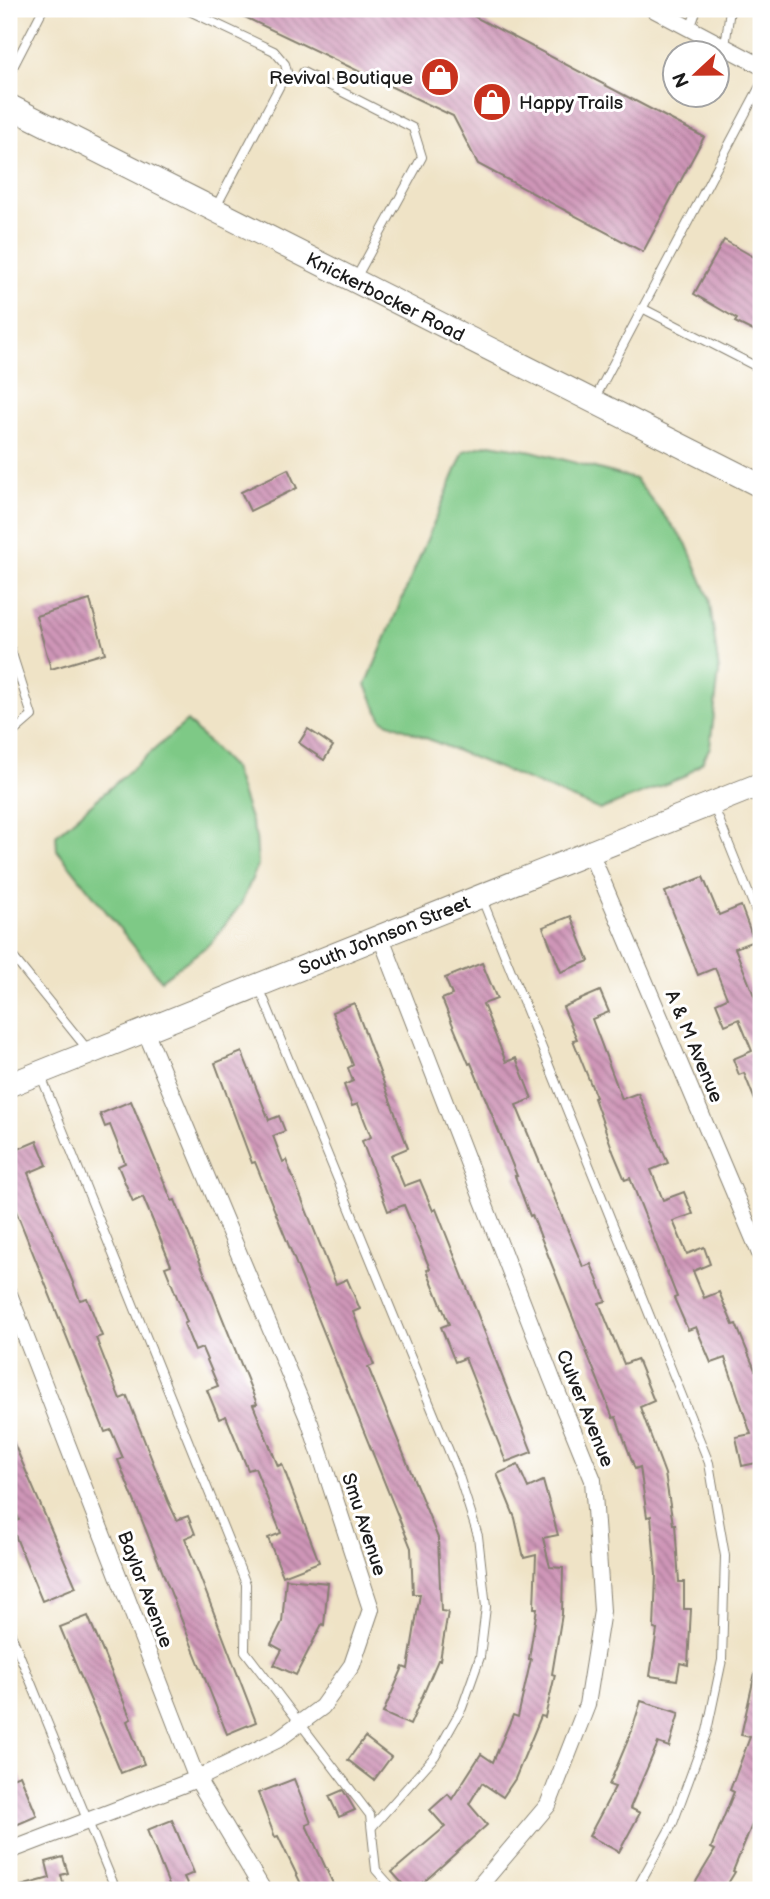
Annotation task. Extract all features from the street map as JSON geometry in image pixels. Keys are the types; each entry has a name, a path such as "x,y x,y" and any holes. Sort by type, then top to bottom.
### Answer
{"main road":[{"name":"Knickerbocker Road","path":"9,106 761,486"},
{"name":"South Johnson Street","path":"9,1085 761,784"}],"street":[{"path":"653,9 707,38"},
{"path":"732,52 761,66"},
{"name":"A & M Avenue","path":"590,852 761,1256"},
{"name":"Culver Avenue","path":"380,935 593,1480 602,1611 587,1705 548,1805 476,1890"},
{"name":"Smu Avenue","path":"9,1851 197,1779 277,1740 322,1707 352,1665 371,1609 310,1423 145,1030"},
{"name":"Baylor Avenue","path":"9,1294 197,1779 263,1890"}],"lane":[{"path":"9,75 43,9"},
{"path":"185,9 274,51 285,64 287,72 215,210"},
{"path":"690,29 697,9"},
{"path":"726,38 730,9"},
{"path":"303,72 413,128 422,157 355,281"},
{"path":"593,401 761,84"},
{"path":"642,308 761,369"},
{"path":"9,644 32,716 9,736"},
{"path":"712,803 761,924"},
{"path":"481,895 709,1463 725,1556 722,1660 707,1731 673,1823 635,1890"},
{"path":"9,952 89,1052"},
{"path":"258,984 458,1474 478,1536 486,1607 480,1657 462,1708 435,1756 372,1827"},
{"path":"40,1072 246,1584 245,1651 370,1815 376,1870 394,1890"},
{"path":"9,1629 116,1890"}],"green space":[{"path":"490,444 532,451 635,479 686,543 709,597 719,672 710,747 702,762 684,777 600,810 382,720 366,685 464,451"},
{"path":"187,721 233,768 256,837 258,865 241,904 211,943 161,980 57,850 56,835"}],"building":[{"path":"228,9 460,9 704,137 643,252 478,164 453,116"},
{"path":"724,240 761,261 761,335 735,322 737,319 694,294"},
{"path":"288,469 297,488 250,511 241,492"},
{"path":"90,600 105,653 51,669 36,616"},
{"path":"308,729 333,746 324,760 299,743"},
{"path":"703,877 719,915 741,906 754,941 735,948 761,1013 761,1115 744,1073 739,1075 733,1059 752,1051 739,1019 725,1025 716,1003 727,998 715,968 698,975 665,892"},
{"path":"571,916 589,961 561,972 543,927"},
{"path":"482,963 497,999 483,1004 506,1062 516,1058 532,1099 516,1105 583,1267 591,1264 606,1301 599,1303 624,1364 637,1359 654,1401 640,1407 665,1474 675,1524 679,1582 684,1582 684,1609 691,1609 688,1665 680,1663 677,1680 650,1676 657,1630 654,1629 656,1575 651,1516 647,1517 640,1467 635,1469 616,1417 613,1418 471,1063 469,1064 442,999 452,995 445,978"},
{"path":"600,991 609,1012 592,1019 622,1099 638,1093 668,1163 651,1170 663,1200 684,1192 693,1214 673,1221 687,1254 704,1247 710,1264 693,1271 704,1298 719,1292 755,1370 758,1369 761,1378 761,1462 742,1466 736,1437 751,1434 725,1358 711,1363 696,1327 688,1330 630,1178 625,1180 614,1154 594,1098 596,1097 573,1040 577,1039 563,1007"},
{"path":"354,1003 408,1148 391,1155 404,1186 420,1180 433,1211 436,1209 532,1452 506,1462 465,1358 455,1362 441,1327 449,1324 404,1205 388,1211 362,1141 371,1137 358,1104 352,1106 344,1085 353,1081 348,1068 353,1065 332,1012"},
{"path":"242,1052 269,1120 279,1116 285,1131 273,1136 283,1162 286,1160 336,1284 347,1279 360,1309 353,1312 374,1365 368,1367 438,1538 441,1611 448,1612 440,1660 410,1725 383,1713 403,1667 408,1669 420,1594 413,1594 411,1548 255,1162 252,1163 215,1063"},
{"path":"131,1101 172,1201 175,1200 257,1404 253,1405 278,1466 282,1464 319,1562 283,1576 268,1538 281,1533 255,1468 248,1470 226,1416 219,1419 207,1390 218,1386 202,1348 195,1351 184,1324 187,1322 165,1267 171,1265 143,1197 133,1202 118,1166 125,1163 110,1125 105,1127 100,1114"},
{"path":"37,1141 47,1165 28,1173 80,1300 87,1298 102,1336 96,1338 120,1399 127,1396 177,1520 188,1516 195,1534 185,1538 256,1722 227,1734 118,1460 123,1458 111,1430 105,1432 14,1206 9,1189 9,1153"},
{"path":"9,1432 76,1587 42,1601 10,1523 19,1520 9,1495"},
{"path":"518,1465 528,1488 543,1481 558,1535 543,1538 550,1567 563,1568 562,1614 552,1674 555,1675 545,1717 541,1716 515,1779 503,1797 482,1783 469,1804 487,1825 415,1890 408,1890 392,1872 445,1827 430,1810 448,1794 452,1799 481,1754 493,1762 513,1715 518,1717 531,1659 537,1608 534,1608 536,1555 524,1558 515,1518 497,1474"},
{"path":"286,1579 328,1583 324,1625 322,1624 296,1675 274,1665 282,1650 271,1644 282,1622"},
{"path":"88,1616 131,1719 127,1721 144,1764 121,1773 60,1627"},
{"path":"755,1673 761,1674 761,1740 758,1752 761,1753 761,1798 756,1815 733,1871 735,1872 724,1890 691,1890 715,1850 711,1848 734,1792 730,1790 750,1737 741,1735"},
{"path":"641,1701 679,1713 669,1747 658,1743 630,1808 640,1813 619,1852 589,1836 615,1787 609,1785"},
{"path":"365,1737 391,1757 374,1780 348,1760"},
{"path":"20,1775 37,1816 9,1828 9,1779"},
{"path":"294,1779 311,1823 306,1825 336,1890 304,1890 278,1836 275,1837 258,1793"},
{"path":"343,1790 355,1810 339,1817 329,1796"},
{"path":"172,1820 194,1873 184,1877 190,1890 171,1890 147,1830"},
{"path":"63,1857 68,1873 61,1875 65,1890 22,1890 21,1886 50,1878 46,1862"}],"place":[{"name":"Revival Boutique","path":"440,77"},
{"name":"Happy Trails","path":"492,102"}]}
